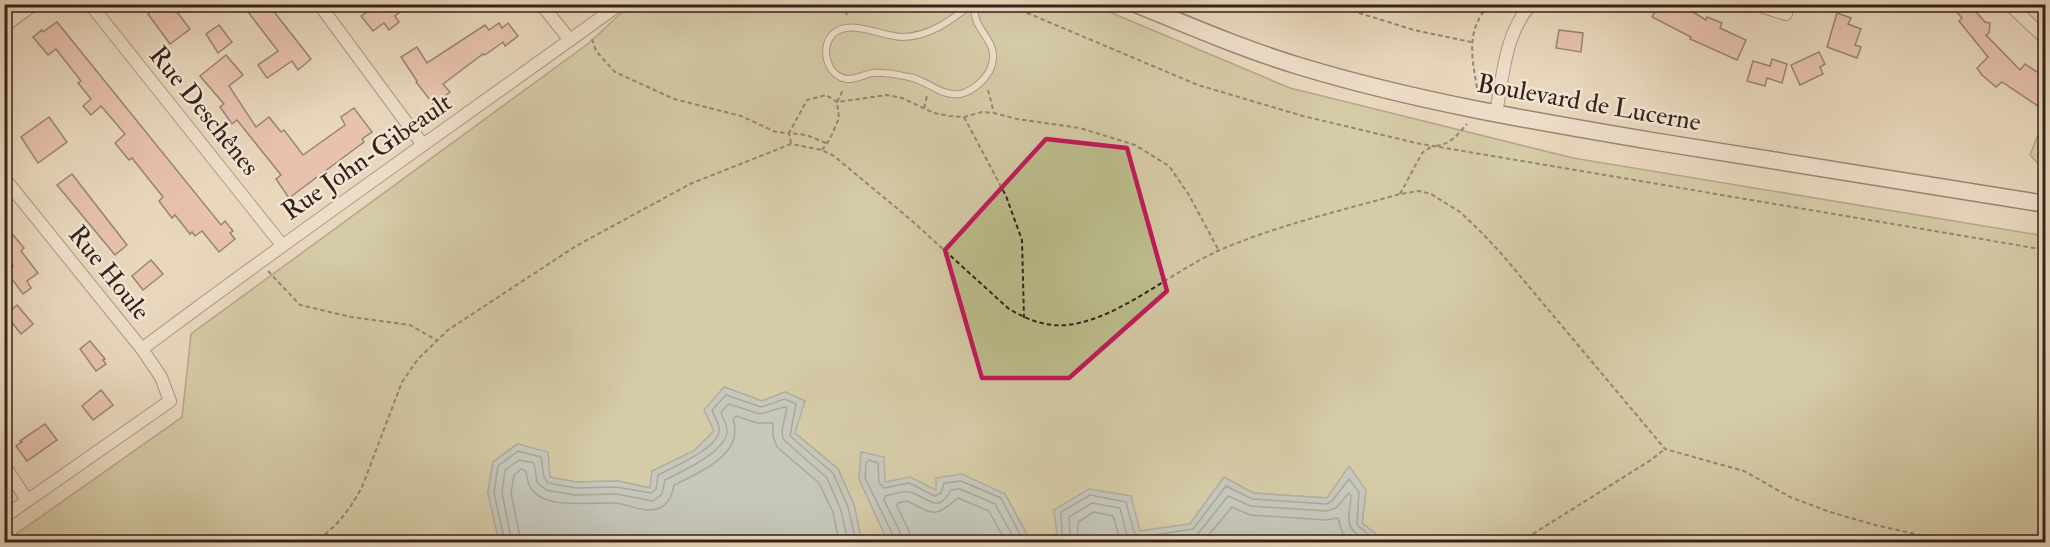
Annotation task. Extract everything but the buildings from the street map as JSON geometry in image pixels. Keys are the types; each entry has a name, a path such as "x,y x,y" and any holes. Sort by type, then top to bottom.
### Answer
{"main road":[{"name":"Boulevard de Lucerne","path":"1136,4 1236,45 1299,66 1375,87 1584,129 2046,204"}],"street":[{"path":"4,26 33,4"},
{"name":"Rue Deschênes","path":"90,4 282,245"},
{"path":"319,4 423,145"},
{"path":"541,4 570,40"},
{"name":"Rue John-Gibeault","path":"142,349 282,245 620,4"},
{"path":"1496,113 1510,44 1521,17 1531,4"},
{"path":"1754,4 1786,14"},
{"path":"2009,4 2046,39"},
{"name":"Rue Houle","path":"4,178 142,349 161,377 170,401 27,500"},
{"path":"4,465 27,500 4,517"}],"lane":[{"path":"972,4 977,22 991,43 992,65 975,87 964,93 951,95 916,78 902,75 873,73 848,79 834,71 828,63 825,55 827,44 833,34 843,29 854,27 896,36 917,34 942,26 972,4"}],"path":[{"path":"842,4 854,27"},
{"path":"1006,4 1198,85 1303,116 1432,147 2046,250"},
{"path":"1330,4 1414,30 1471,42"},
{"path":"1477,88 1471,42 1477,25 1490,4"},
{"path":"587,28 596,51 615,72 674,99 741,116 776,132 806,135 826,142"},
{"path":"985,77 994,113"},
{"path":"822,150 830,139 839,118 837,102 848,79"},
{"path":"791,144 789,133 807,100 826,95 837,102 887,95 902,98 934,112 964,117 982,112 994,113 1017,119 1080,128 1135,145 1168,166 1189,195 1219,250"},
{"path":"964,117 1006,196 1022,240 1024,318"},
{"path":"1400,194 1422,153 1451,141 1468,122"},
{"path":"312,543 322,537 344,516 353,503 362,487 402,382 418,359 448,330 576,246 657,201 690,184 791,144 822,150 861,177 1009,309 1024,318 1048,325 1082,323 1108,313 1219,250 1287,226 1400,194 1419,191 1431,194 1453,207 1500,252 1665,448 1744,471 1790,497 1830,512 1951,543"},
{"path":"259,262 300,305 351,317 410,325 436,340"},
{"path":"1520,542 1651,460 1665,448"}],"highlighted area":[{"path":"1046,139 1127,148 1167,291 1069,378 982,378 945,250"}],"green space":[{"path":"630,5 1093,5 1290,88 1573,158 2045,236 2045,542 1393,542 1381,538 1362,523 1366,490 1327,498 1253,493 1224,477 1190,524 1140,531 1057,534 1031,542 1005,494 936,491 884,482 862,452 888,542 862,542 854,505 838,469 795,433 785,392 762,401 724,387 714,431 694,451 652,471 651,488 618,481 576,482 549,477 517,444 493,462 488,493 499,542 5,542 182,417 191,334 589,43"},
{"path":"2045,117 2046,171 2030,155"}],"water":[{"path":"724,387 762,401 785,392 805,401 795,433 838,469 854,505 862,542 499,542 488,493 493,462 518,444 548,452 550,477 576,482 618,481 650,488 652,471 694,451 714,431 704,410"},
{"path":"861,452 884,457 885,482 910,477 936,490 936,478 962,474 1005,494 1031,542 888,542 859,479"},
{"path":"1349,466 1366,490 1362,523 1381,538 1393,542 1033,542 1057,534 1054,510 1089,489 1131,496 1140,531 1190,524 1224,477 1253,493 1327,498"}]}
